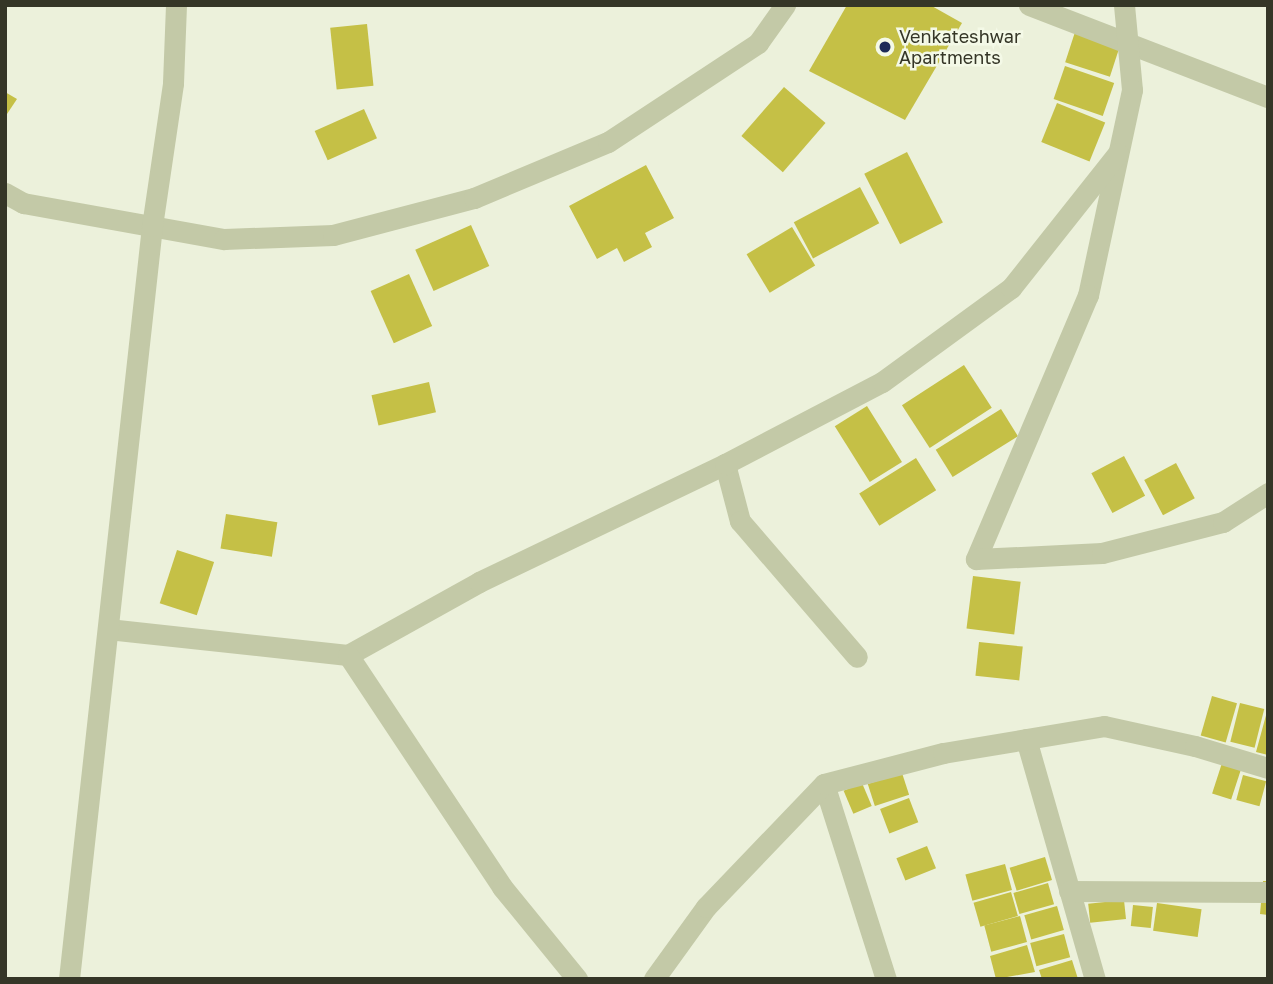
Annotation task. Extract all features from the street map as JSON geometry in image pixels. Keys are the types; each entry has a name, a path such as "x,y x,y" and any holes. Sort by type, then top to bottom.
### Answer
{"street":[{"path":"69,979 152,226 173,83 176,5"},
{"path":"5,194 23,203 225,239 333,235 474,198 608,142 758,43 785,5"},
{"path":"1029,5 1127,39 1268,97"},
{"path":"1124,5 1132,90 1088,295 976,559 1102,553 1223,522 1268,493"},
{"path":"108,629 348,655 479,582 725,464 882,382 1011,288 1118,153"},
{"path":"725,464 740,521 857,657"},
{"path":"348,655 502,887 578,979"},
{"path":"654,979 706,907 824,784 943,753 1104,726 1195,746 1268,768"},
{"path":"1026,739 1095,979"},
{"path":"824,784 886,979"},
{"path":"1069,891 1268,891"}],"building":[{"name":"Venkateshwar Apartments","path":"847,5 930,5 962,23 905,120 809,71"},
{"path":"367,24 373,86 337,90 330,28"},
{"path":"1076,29 1121,44 1110,77 1065,62"},
{"path":"1065,66 1114,83 1103,116 1054,99"},
{"path":"784,87 826,123 783,172 741,136"},
{"path":"5,92 17,99 5,117"},
{"path":"1057,103 1105,122 1089,161 1041,142"},
{"path":"364,109 377,138 328,160 315,131"},
{"path":"907,152 943,222 900,244 864,174"},
{"path":"646,165 674,218 645,233 652,247 624,262 617,248 597,259 569,206"},
{"path":"860,187 879,223 813,258 794,222"},
{"path":"471,225 489,266 434,291 415,250"},
{"path":"792,227 815,266 770,293 747,254"},
{"path":"409,274 432,326 394,343 371,291"},
{"path":"964,365 992,408 930,448 902,405"},
{"path":"429,382 436,412 378,425 372,395"},
{"path":"867,406 902,462 870,482 835,426"},
{"path":"1001,409 1018,436 953,477 936,450"},
{"path":"1124,456 1145,496 1112,513 1091,473"},
{"path":"916,458 936,490 879,526 859,494"},
{"path":"1176,463 1195,498 1163,515 1144,480"},
{"path":"226,514 277,522 272,557 221,549"},
{"path":"177,550 214,562 197,615 160,603"},
{"path":"973,576 1021,582 1014,634 967,629"},
{"path":"979,642 1023,647 1019,680 975,676"},
{"path":"1212,696 1237,703 1226,743 1201,735"},
{"path":"1240,703 1264,709 1255,748 1230,742"},
{"path":"1268,708 1268,755 1256,752"},
{"path":"1222,763 1241,769 1231,800 1212,793"},
{"path":"902,773 909,795 875,806 868,784"},
{"path":"1243,775 1266,781 1259,806 1236,800"},
{"path":"862,783 872,806 853,814 844,791"},
{"path":"909,798 918,822 889,833 880,809"},
{"path":"927,846 936,868 905,881 896,858"},
{"path":"1045,857 1052,880 1017,891 1010,868"},
{"path":"1005,864 1012,890 972,901 965,875"},
{"path":"1263,881 1268,881 1268,915 1260,914"},
{"path":"1048,883 1054,904 1019,914 1013,893"},
{"path":"1011,892 1018,916 980,927 974,903"},
{"path":"1124,900 1126,919 1090,923 1088,904"},
{"path":"1157,903 1202,909 1198,937 1153,931"},
{"path":"1133,905 1153,907 1151,928 1131,926"},
{"path":"1057,906 1064,930 1031,939 1024,915"},
{"path":"1020,916 1027,942 991,952 984,926"},
{"path":"1064,934 1070,957 1036,966 1030,943"},
{"path":"1027,945 1035,972 996,979 990,956"},
{"path":"1072,960 1078,979 1042,979 1039,970"}],"place":[{"name":"Venkateshwar Apartments","path":"885,47"}]}
